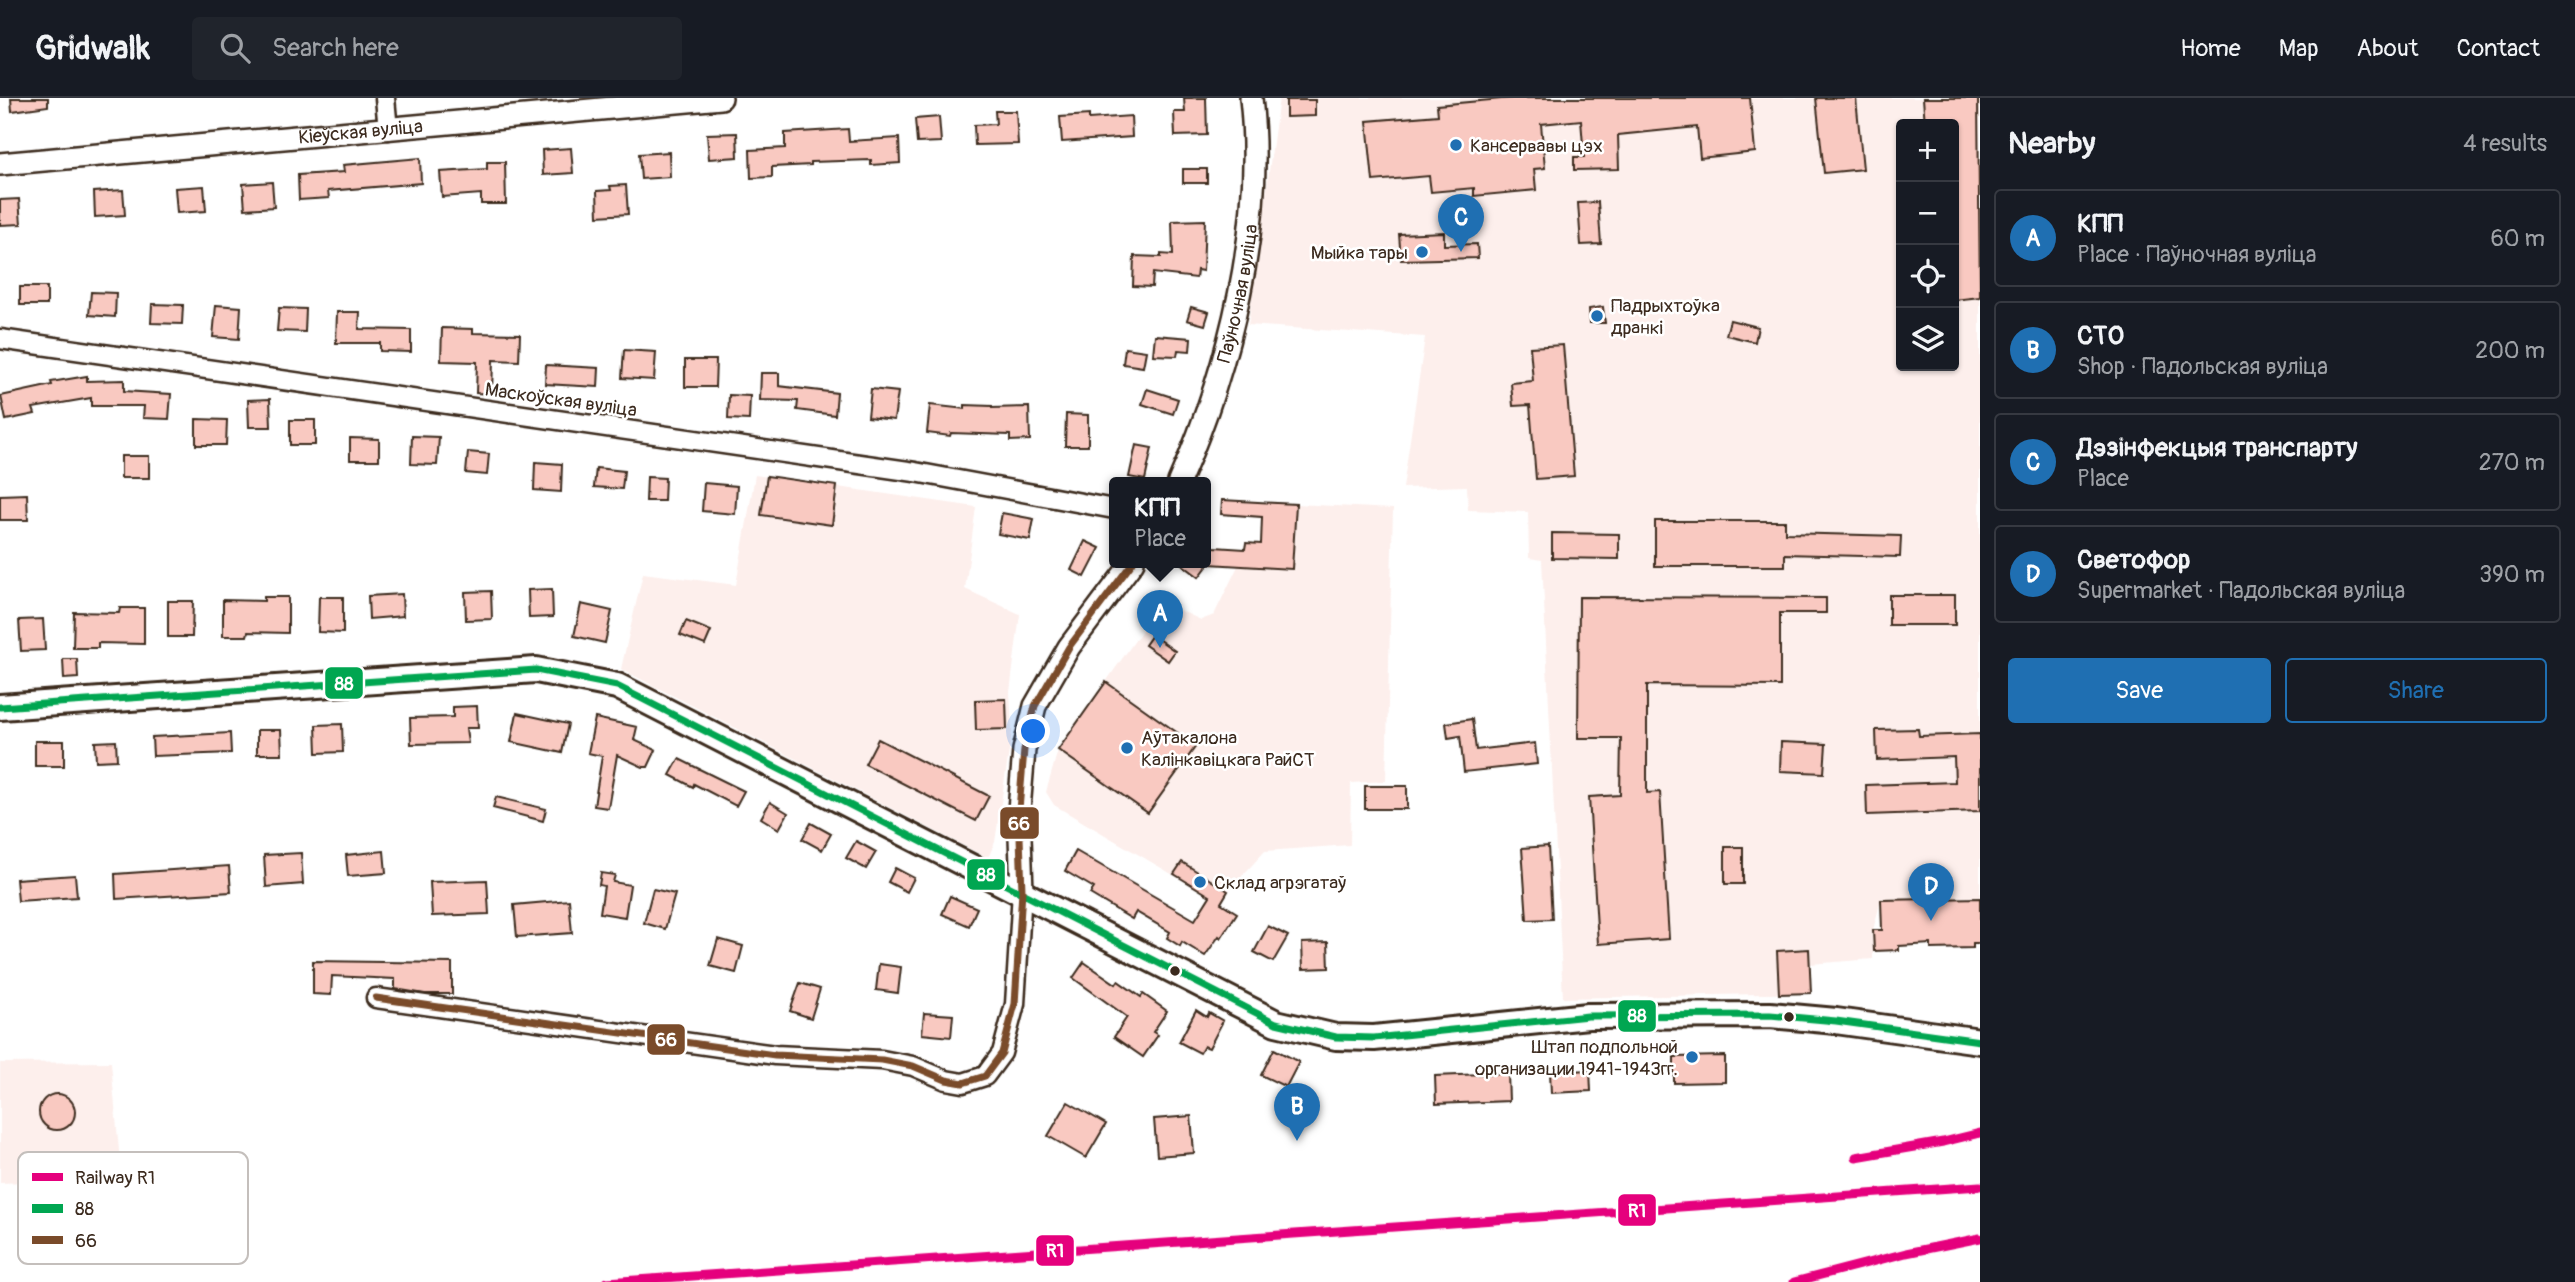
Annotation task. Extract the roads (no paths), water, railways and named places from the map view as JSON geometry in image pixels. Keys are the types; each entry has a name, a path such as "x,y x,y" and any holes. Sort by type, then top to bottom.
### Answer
{"main road":[{"path":"0,707 536,670 617,686 1276,1023 1336,1037 1374,1038 1588,1016 1770,1015 1836,1021 1980,1041"}],"street":[{"path":"385,98 388,130"},
{"name":"Кіеўская вуліца","path":"0,164 721,98"},
{"name":"Паўночная вуліца","path":"1181,477 1206,412 1234,314 1249,235 1255,137 1251,98"},
{"name":"Маскоўская вуліца","path":"0,339 915,472 1109,508"},
{"path":"376,998 775,1055 881,1059 913,1066 946,1080 963,1083 985,1076 1003,1054 1014,1004 1021,891 1020,798 1024,750 1035,706 1069,647 1128,568"}],"rail line":[{"name":"R1","path":"1856,1157 1980,1133"},
{"name":"R1","path":"607,1282 1980,1186"},
{"name":"R1","path":"1794,1282 1906,1253 1980,1238"}],"place":[{"name":"Кансервавы цэх","path":"1456,145"},
{"name":"Мыйка тары","path":"1422,252"},
{"name":"Дэзінфекцыя транспарту","path":"1461,252"},
{"name":"Падрыхтоўка дранкі","path":"1597,316"},
{"name":"КПП","path":"1160,648"},
{"name":"Аўтакалона Калінкавіцкага РайСТ","path":"1127,748"},
{"name":"Склад агрэгатаў","path":"1200,882"},
{"name":"Светофор","path":"1931,921"},
{"name":"Штап подпольной организации 1941-1943гг.","path":"1692,1057"},
{"name":"СТО","path":"1297,1141"}]}
